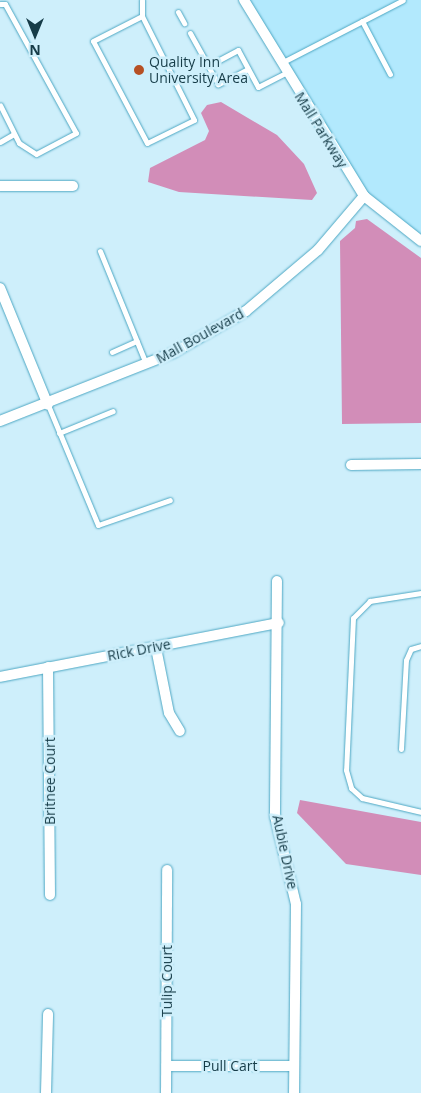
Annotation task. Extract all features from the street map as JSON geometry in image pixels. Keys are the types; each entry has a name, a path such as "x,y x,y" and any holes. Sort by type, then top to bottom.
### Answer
{"street":[{"name":"Mall Parkway","path":"244,0 282,68 364,196 421,241"},
{"path":"0,186 73,186"},
{"name":"Mall Boulevard","path":"0,421 48,405 146,364 205,336 284,282 364,196"},
{"path":"0,288 48,405"},
{"path":"351,465 421,464"},
{"name":"Aubie Drive","path":"278,581 279,623 275,816 296,904 294,1093"},
{"name":"Rick Drive","path":"0,677 279,623"},
{"path":"156,648 170,713 180,731"},
{"name":"Britnee Court","path":"48,667 50,895"},
{"name":"Tulip Court","path":"166,1093 167,870"},
{"path":"46,1093 48,1014"},
{"name":"Pull Cart","path":"167,1066 294,1066"}],"lane":[{"path":"142,0 142,16 194,120 147,143 93,41 142,16"},
{"path":"208,66 238,50 258,86 282,68 362,21 403,0"},
{"path":"0,4 6,4 76,133 36,154 14,134 0,105"},
{"path":"178,12 184,23"},
{"path":"362,21 390,74"},
{"path":"190,33 218,84 248,69"},
{"path":"0,142 14,134"},
{"path":"100,252 146,364"},
{"path":"112,352 137,341"},
{"path":"48,405 98,525 170,500"},
{"path":"59,433 114,411"},
{"path":"421,593 370,601 352,618 346,770 351,788 362,798 421,812"},
{"path":"401,749 406,660 411,649 421,646"}],"shaded area":[{"path":"244,0 421,0 421,241 364,196"},
{"path":"221,102 277,135 304,164 317,193 312,200 179,192 148,182 150,168 205,140 209,131 201,113 207,105"},
{"path":"367,219 421,258 421,423 342,424 340,241 355,228 356,221"},
{"path":"300,800 421,822 421,875 346,864 297,813"}],"place":[{"name":"Quality Inn University Area","path":"139,70"}]}
